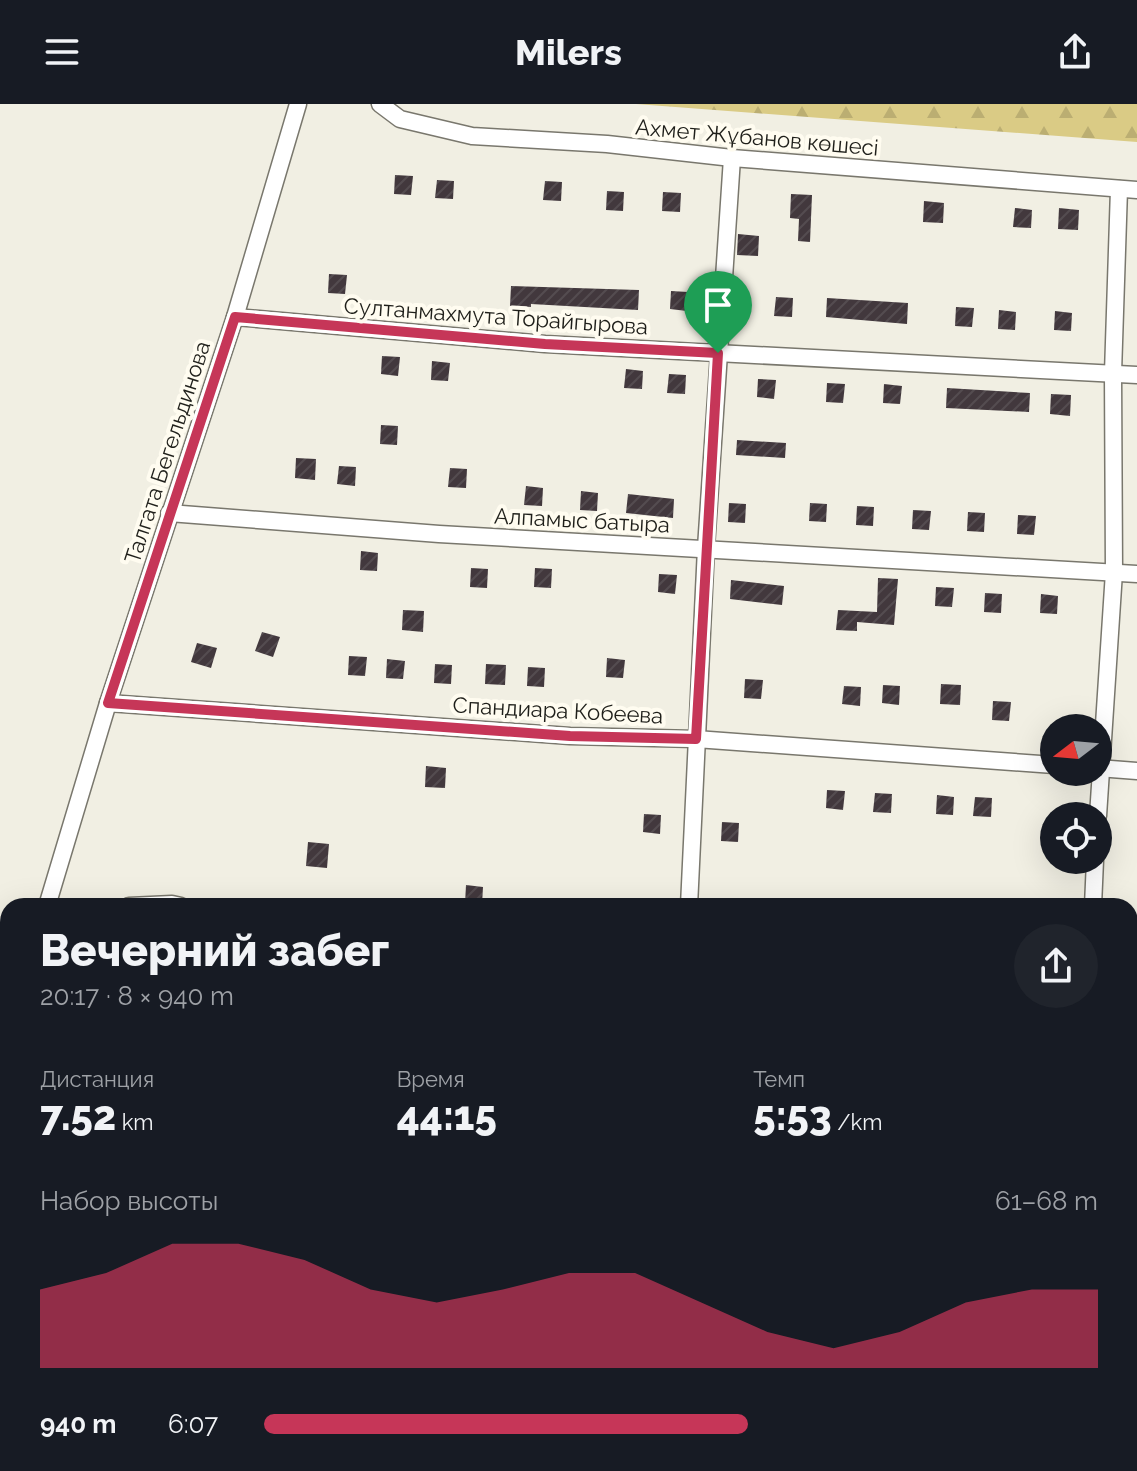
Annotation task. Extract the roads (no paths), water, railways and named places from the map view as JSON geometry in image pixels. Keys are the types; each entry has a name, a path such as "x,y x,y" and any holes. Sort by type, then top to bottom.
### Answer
{"street":[{"name":"Талгата Бегельдинова","path":"49,898 108,703 235,317 298,104"},
{"name":"Ахмет Жұбанов көшесі","path":"380,104 400,119 472,136 607,144 732,158 1137,190"},
{"path":"689,898 706,548 732,158"},
{"path":"1103,714 1114,572 1113,373 1119,189"},
{"name":"Султанмахмута Торайгырова","path":"235,317 545,344 1137,375"},
{"name":"Алпамыс батыра","path":"169,513 439,534 1137,574"},
{"name":"Спандиара Кобеева","path":"108,703 570,736 696,739 1040,764"},
{"path":"1112,769 1137,771"},
{"path":"1093,898 1094,874"}]}
